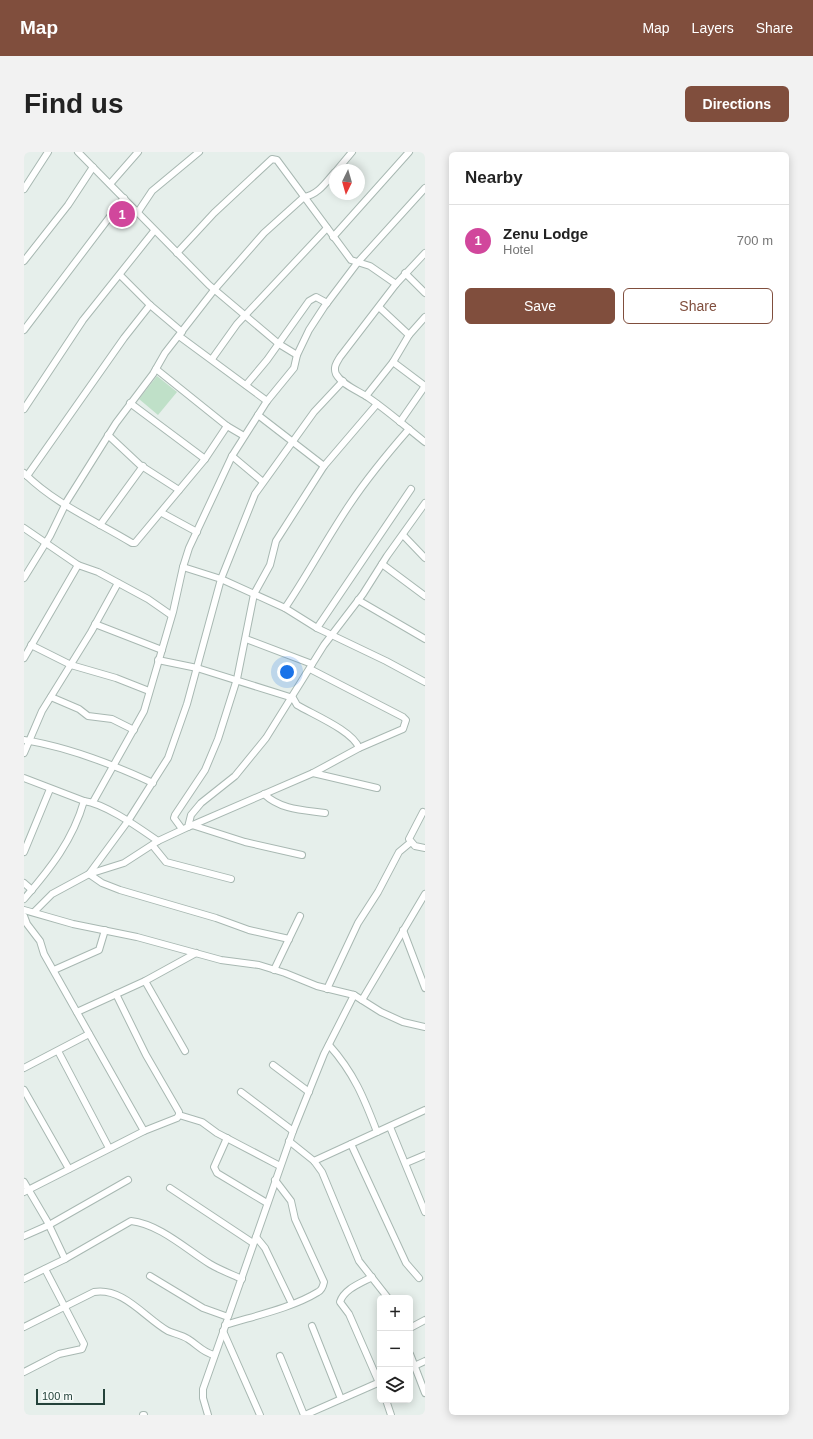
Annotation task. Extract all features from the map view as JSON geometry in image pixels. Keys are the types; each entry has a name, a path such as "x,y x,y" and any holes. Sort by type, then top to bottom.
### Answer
{"street":[{"path":"24,189 48,152"},
{"path":"110,184 138,152"},
{"path":"138,212 152,191 199,152"},
{"path":"342,164 352,152"},
{"path":"333,237 409,152"},
{"path":"79,153 138,212 154,231 214,290 246,315 279,344 297,355"},
{"path":"177,253 214,213 272,159 277,160 351,260 370,266 396,284"},
{"path":"24,261 68,205 93,167"},
{"path":"24,578 46,542 65,505 108,435 214,290 264,233 304,197 311,196 318,191 329,179"},
{"path":"93,802 144,711 162,650 182,567 232,456 267,401 294,368 297,355 309,330 327,303 358,262 425,188"},
{"path":"24,330 124,198"},
{"path":"212,359 237,324 327,228"},
{"path":"24,409 83,320 154,231"},
{"path":"425,253 396,284 335,365 337,375 343,381 377,404 425,442"},
{"path":"405,274 425,293"},
{"path":"120,275 181,334 267,401"},
{"path":"246,385 279,344 312,298 320,298 327,303"},
{"path":"150,305 124,338 26,474 65,505 132,543 135,543 205,459 227,426"},
{"path":"379,307 409,335"},
{"path":"366,396 393,362 409,335 425,317"},
{"path":"393,362 425,386 400,422"},
{"path":"156,370 227,426 244,436"},
{"path":"89,874 128,821 168,758 197,668 221,579 240,528 255,494 314,412 343,381"},
{"path":"130,403 205,459"},
{"path":"302,855 188,827 174,818 174,815 205,770 218,739 237,679 254,594 270,565 276,541 324,466 377,404"},
{"path":"258,415 324,466"},
{"path":"285,608 307,575 349,505 368,478 409,429"},
{"path":"108,435 142,466 179,490"},
{"path":"232,456 263,482"},
{"path":"100,525 142,466"},
{"path":"317,628 411,489"},
{"path":"188,827 191,815 202,803 230,780 250,759 293,698 332,635 425,503"},
{"path":"162,512 197,532"},
{"path":"24,528 78,565 98,572 148,599 171,615"},
{"path":"403,534 425,558"},
{"path":"382,564 425,596"},
{"path":"24,658 62,595 78,565"},
{"path":"182,567 221,579 285,608 317,628 386,661 425,682"},
{"path":"24,753 27,741 42,711 118,583"},
{"path":"358,600 425,639"},
{"path":"95,624 162,650"},
{"path":"34,912 52,894 89,874 124,863 158,841 313,773 360,748 403,729 406,720 403,717 311,667 246,639"},
{"path":"32,645 70,665 116,678 149,692"},
{"path":"158,660 197,668 237,679 293,698 298,706 346,733 358,744 360,748"},
{"path":"51,697 79,709 88,716 112,719 134,730"},
{"path":"27,741 57,748 114,766 152,783"},
{"path":"313,773 377,788"},
{"path":"24,778 84,802 93,802 128,821 158,841"},
{"path":"24,852 50,789"},
{"path":"264,794 274,803 287,808 325,813"},
{"path":"24,899 51,867 70,839 77,824 84,802"},
{"path":"327,989 358,923 378,892 399,852 410,842 409,839 412,831 423,812"},
{"path":"410,842 415,846 425,848"},
{"path":"152,846 166,862 231,879"},
{"path":"89,874 102,883 120,890 216,918 249,930 289,939"},
{"path":"24,883 32,890"},
{"path":"362,1000 425,894"},
{"path":"418,908 425,910"},
{"path":"24,910 73,924 105,930 221,960 259,965 327,989 354,995 403,1022 425,1027"},
{"path":"24,916 27,924 40,942 44,954 144,1131"},
{"path":"274,970 300,916"},
{"path":"54,970 99,950 105,930"},
{"path":"403,930 425,988"},
{"path":"77,1012 145,981 196,953"},
{"path":"145,981 185,1051"},
{"path":"116,994 146,1055 180,1115 202,1122 227,1138 280,1166"},
{"path":"208,1415 203,1398 203,1389 214,1355 242,1279 289,1141 329,1045 354,995"},
{"path":"24,1068 89,1034"},
{"path":"329,1045 345,1063 362,1092 377,1132"},
{"path":"58,1051 109,1148"},
{"path":"273,1065 309,1092"},
{"path":"24,1090 69,1169"},
{"path":"241,1092 293,1131"},
{"path":"314,1161 425,1110"},
{"path":"26,1191 109,1148 144,1131 177,1118 180,1115"},
{"path":"390,1127 423,1200 425,1212"},
{"path":"227,1138 215,1162 214,1167 217,1173 267,1203"},
{"path":"289,1141 314,1161 328,1183 359,1262 372,1276 386,1295"},
{"path":"351,1144 406,1263 419,1278"},
{"path":"406,1163 425,1155"},
{"path":"24,1236 49,1225 128,1180"},
{"path":"224,1328 292,1304 319,1292 323,1288 324,1282 296,1219 291,1201 275,1180"},
{"path":"24,1182 26,1191 49,1225 65,1259"},
{"path":"170,1188 253,1243"},
{"path":"24,1279 65,1259 131,1221 144,1222 176,1240 211,1265 242,1279"},
{"path":"256,1236 265,1248 292,1304"},
{"path":"24,1372 59,1354 82,1349 84,1344 45,1269"},
{"path":"150,1276 204,1308 228,1317"},
{"path":"372,1276 350,1290 342,1297 340,1302 349,1314 377,1376"},
{"path":"24,1327 94,1292 104,1290 112,1292 168,1330 189,1339 206,1353 214,1355"},
{"path":"413,1326 425,1320"},
{"path":"312,1326 341,1400"},
{"path":"224,1328 260,1415"},
{"path":"280,1356 305,1415 377,1384"},
{"path":"413,1367 425,1361"},
{"path":"413,1369 425,1393"},
{"path":"387,1403 391,1415"}],"green space":[{"path":"157,376 177,392 158,415 139,399"}],"place":[{"name":"Zenu Lodge","path":"122,214"}]}
